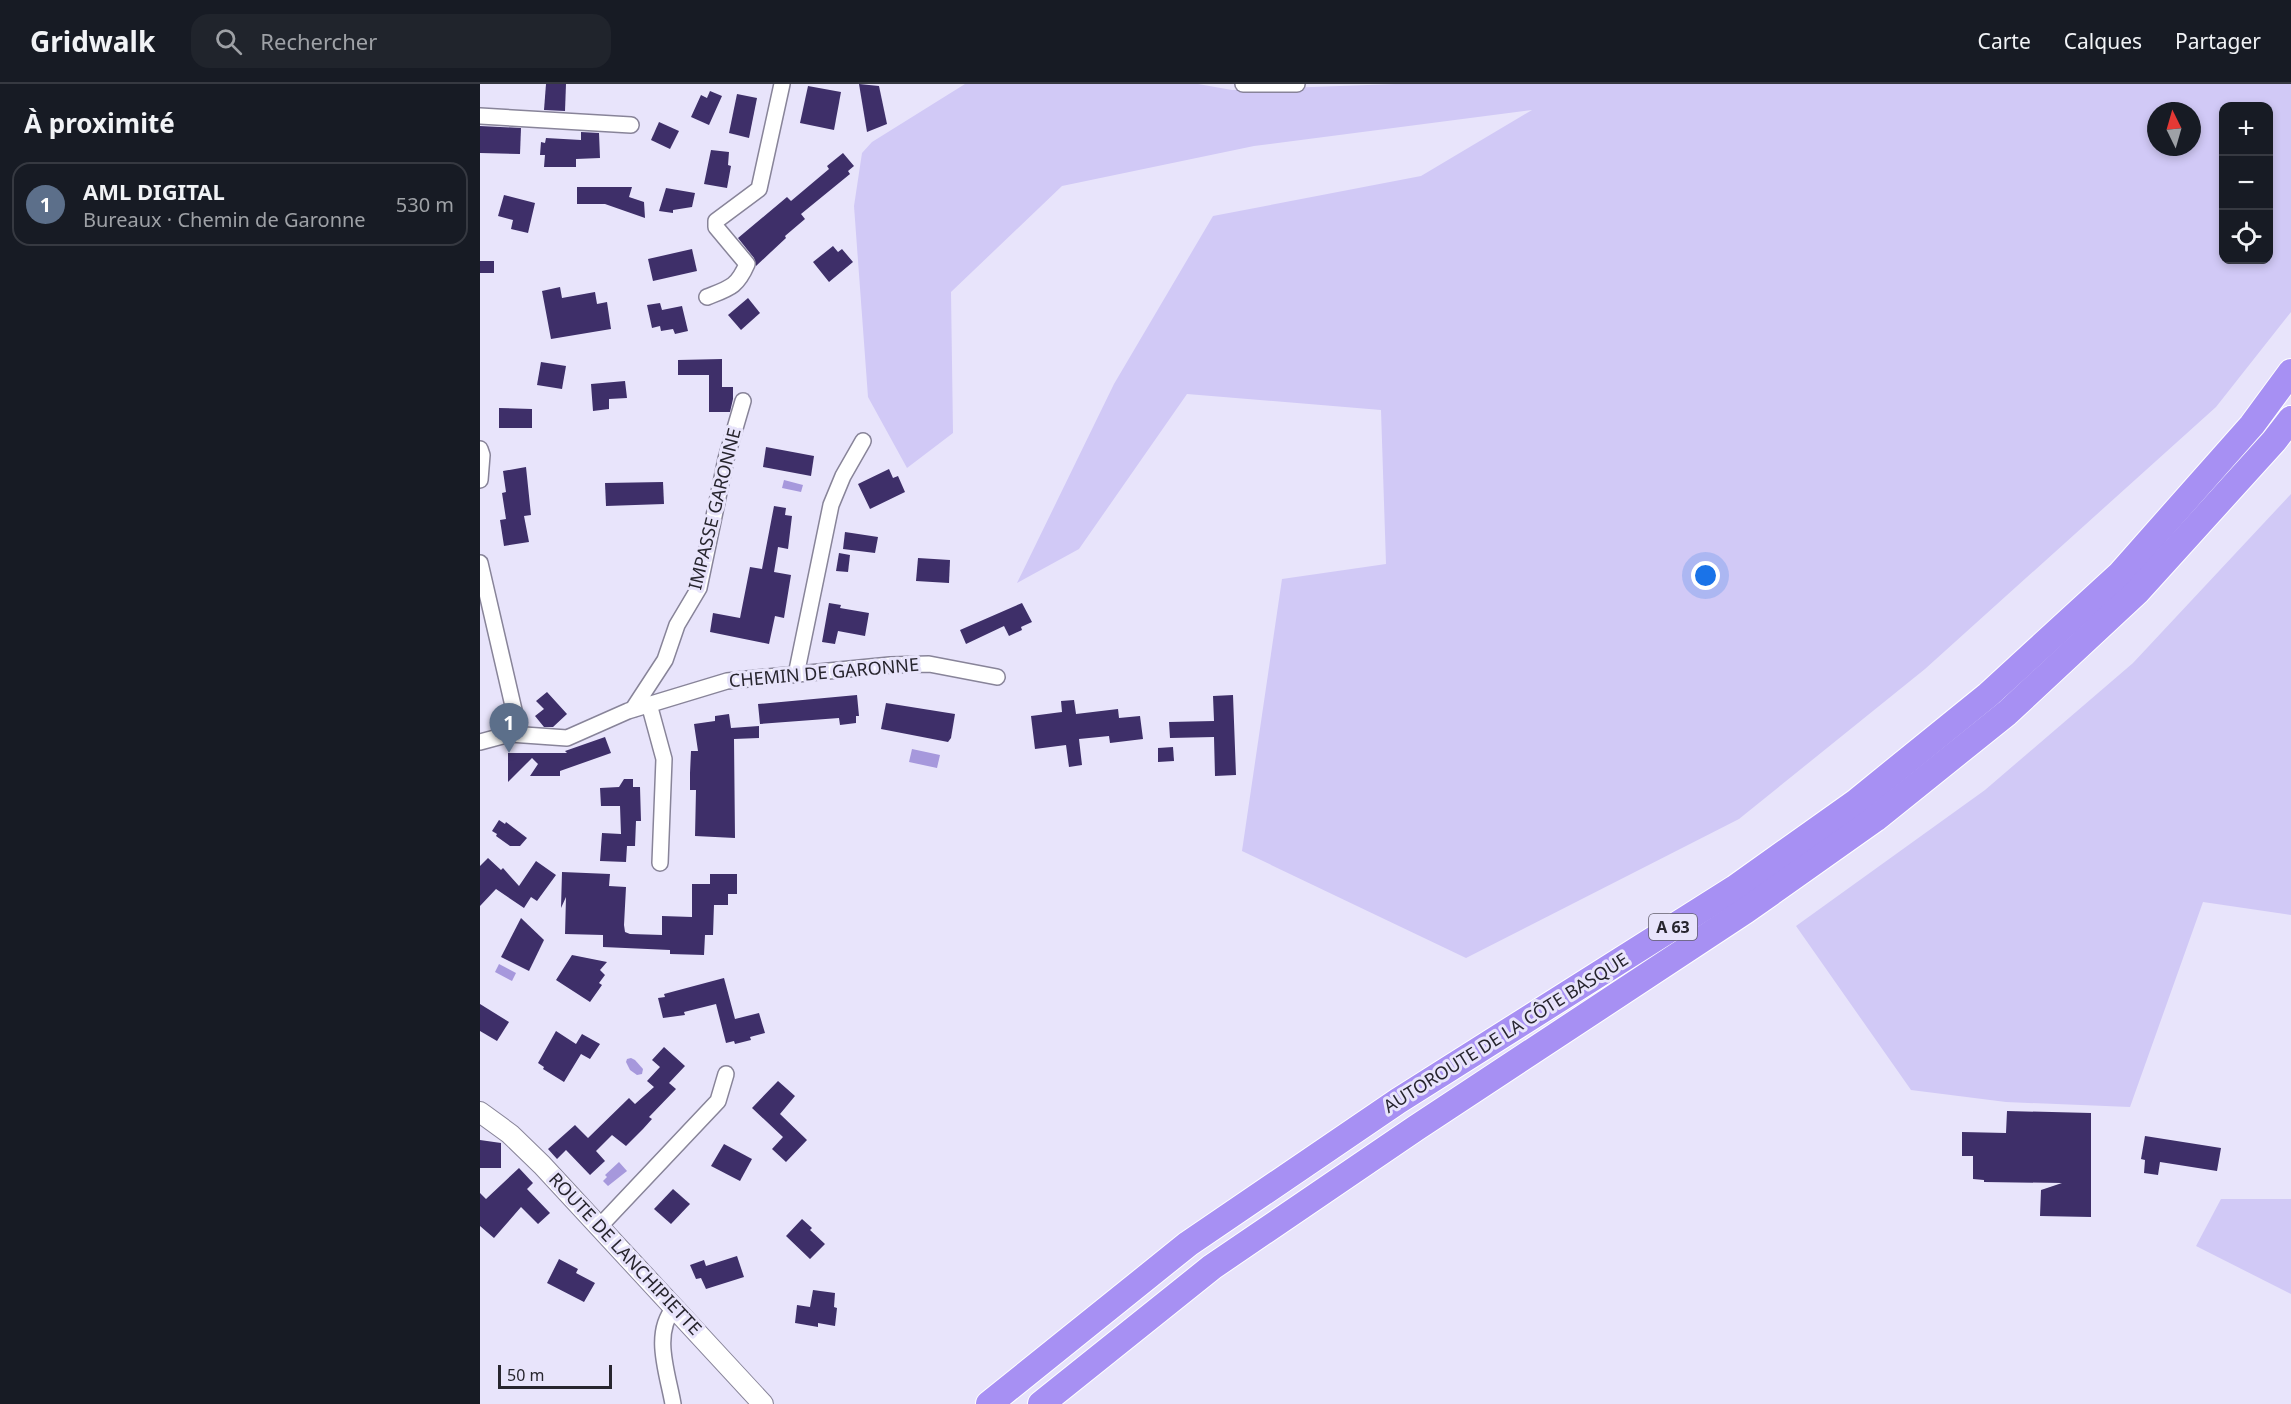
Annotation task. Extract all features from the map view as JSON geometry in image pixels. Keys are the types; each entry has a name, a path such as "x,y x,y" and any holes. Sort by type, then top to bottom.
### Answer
{"highway":[{"name":"AUTOROUTE DE LA CÔTE BASQUE","path":"989,1404 1188,1244 1398,1101 1735,888 1856,802 1988,694 2120,574 2252,425 2291,372"},
{"name":"AUTOROUTE DE LA CÔTE BASQUE","path":"1041,1404 1212,1267 1416,1128 1745,911 1875,819 2007,713 2137,592 2274,441 2291,419"}],"street":[{"path":"707,297 730,288 740,280 747,264 716,227 716,221 759,189 782,84"},
{"path":"1243,84 1297,84"},
{"path":"480,116 631,125"},
{"name":"IMPASSE GARONNE","path":"633,709 665,660 677,625 699,588 726,459 743,401"},
{"path":"796,675 831,505 843,476 863,441"},
{"path":"480,449 482,455 480,480"},
{"path":"480,563 514,710 510,734"},
{"name":"CHEMIN DE GARONNE","path":"480,742 510,734 567,738 633,709 727,681 890,665 929,664 998,677"},
{"path":"649,704 664,759 660,863"},
{"path":"599,1227 718,1101 726,1074"},
{"name":"ROUTE DE LANCHIPIETTE","path":"480,1112 510,1134 763,1404"},
{"path":"673,1404 663,1346 663,1330 668,1315 675,1308"}],"shaded area":[{"path":"965,84 1198,84 1232,90 1396,84 2291,84 2291,312 2216,407 1925,669 1739,819 1466,958 1242,851 1282,579 1386,564 1381,410 1187,394 1079,549 1017,583 1114,384 1213,216 1421,176 1532,110 1254,146 1062,186 951,292 953,433 907,468 868,397 854,206 862,153 872,142"},
{"path":"784,480 803,485 801,492 782,488"},
{"path":"2291,494 2291,915 2203,902 2130,1107 2006,1102 1911,1090 1796,926 1985,790 2133,663"},
{"path":"912,749 940,755 937,768 909,762"},
{"path":"499,964 516,973 512,981 495,972"},
{"path":"631,1058 643,1069 642,1074 637,1075 630,1070 626,1062"},
{"path":"619,1162 627,1171 608,1186 603,1181 607,1177 605,1175"},
{"path":"2221,1199 2291,1199 2291,1294 2196,1246"}],"building":[{"path":"546,84 566,84 565,111 544,110"},
{"path":"859,84 879,86 887,124 867,132"},
{"path":"808,86 841,92 834,130 800,123"},
{"path":"710,91 722,96 709,125 691,117 701,95 707,98"},
{"path":"737,94 757,98 749,138 729,133"},
{"path":"659,122 679,131 670,149 651,140"},
{"path":"480,126 521,128 520,154 480,153"},
{"path":"581,132 599,133 600,158 576,159 576,167 544,167 545,155 540,155 541,142 545,143 546,138 581,140"},
{"path":"711,150 729,152 728,165 731,166 727,188 704,184"},
{"path":"843,153 854,166 848,171 850,174 801,214 805,219 756,266 754,258 738,238 787,197 791,201 829,169 827,166"},
{"path":"577,187 632,187 629,197 644,202 645,218 605,204 577,204"},
{"path":"666,188 695,193 692,207 673,210 673,213 659,211"},
{"path":"504,195 535,203 528,233 511,229 513,220 498,216"},
{"path":"833,246 838,252 842,249 853,262 829,282 813,262"},
{"path":"692,249 697,271 653,281 648,259"},
{"path":"480,261 494,261 494,273 480,273"},
{"path":"560,287 562,298 595,292 597,304 607,302 611,329 551,339 542,291"},
{"path":"748,298 760,313 741,330 728,315"},
{"path":"660,303 662,310 682,306 688,331 675,334 673,329 661,331 660,326 652,328 647,305"},
{"path":"722,359 722,387 733,387 730,412 709,412 709,375 678,375 678,360"},
{"path":"541,362 566,366 562,389 537,385"},
{"path":"625,381 627,398 609,399 609,409 593,411 591,384"},
{"path":"499,408 532,409 532,428 499,428"},
{"path":"766,447 814,456 811,476 763,467"},
{"path":"526,467 531,515 524,516 529,542 504,546 500,520 506,519 502,493 506,492 503,471"},
{"path":"889,469 893,478 898,476 905,492 870,509 858,484"},
{"path":"663,482 664,504 606,506 605,483"},
{"path":"774,506 786,508 785,515 792,516 788,549 778,547 774,572 791,575 784,618 775,616 769,644 710,632 713,613 740,618 750,567 762,569"},
{"path":"845,532 878,537 875,553 843,549"},
{"path":"839,553 850,555 848,572 836,571"},
{"path":"918,558 950,560 949,583 916,581"},
{"path":"829,603 841,605 840,608 869,613 865,636 838,631 835,644 822,642"},
{"path":"1022,603 1032,622 1021,627 1022,630 1009,636 1004,626 966,644 960,630"},
{"path":"547,692 567,714 553,727 544,727 535,716 544,709 536,701"},
{"path":"857,695 859,716 856,716 856,723 840,725 839,718 760,724 758,704"},
{"path":"1233,695 1236,775 1215,776 1214,737 1170,738 1169,722 1214,721 1213,696"},
{"path":"1074,700 1076,714 1118,709 1119,718 1140,716 1143,739 1110,743 1109,736 1079,739 1082,765 1069,767 1066,745 1035,749 1031,716 1062,712 1061,701"},
{"path":"886,703 955,714 951,738 948,742 881,729"},
{"path":"729,714 731,728 759,726 759,738 734,739 735,838 695,836 696,790 690,790 691,751 698,751 694,724 715,721 715,716"},
{"path":"605,737 611,753 560,771 560,776 530,776 538,764 532,758 508,782 508,753 567,753 565,751"},
{"path":"1173,747 1174,761 1158,762 1158,748"},
{"path":"624,779 633,779 633,787 640,787 641,821 636,821 635,846 627,846 626,862 600,861 602,833 621,834 620,806 601,806 600,788 619,787"},
{"path":"499,820 505,824 506,822 527,838 520,846 510,846 496,836 497,834 492,831"},
{"path":"488,858 501,870 503,868 519,886 536,861 556,875 537,901 531,897 524,908 496,889 480,906 480,866"},
{"path":"562,872 610,874 609,886 626,887 624,925 625,932 630,934 662,935 662,916 692,917 692,884 710,884 710,874 737,874 737,894 728,894 728,905 714,905 713,935 705,935 704,955 670,954 670,950 603,947 603,935 565,934 566,897 561,908"},
{"path":"521,918 544,940 529,971 501,957"},
{"path":"572,955 607,962 600,970 605,975 599,983 602,985 590,1002 556,980"},
{"path":"724,978 735,1019 759,1013 765,1033 750,1037 751,1040 735,1044 734,1041 726,1043 716,1004 684,1012 685,1015 663,1018 658,998 665,997 664,994"},
{"path":"480,1004 509,1022 497,1041 480,1031"},
{"path":"556,1031 576,1044 582,1034 600,1044 590,1059 581,1054 564,1082 543,1069 544,1067 538,1063"},
{"path":"664,1047 685,1066 669,1083 676,1089 649,1117 652,1119 643,1129 626,1146 612,1135 596,1151 605,1161 590,1175 566,1150 557,1159 548,1149 575,1125 588,1138 629,1098 635,1104 654,1087 647,1081 660,1067 652,1060"},
{"path":"778,1081 795,1096 780,1114 807,1140 786,1162 772,1149 783,1137 752,1108"},
{"path":"2007,1111 2091,1113 2091,1217 2040,1216 2041,1190 2062,1183 1984,1182 1984,1180 1973,1179 1973,1156 1962,1156 1962,1132 2006,1133"},
{"path":"2145,1136 2221,1148 2217,1171 2160,1162 2158,1175 2144,1173 2145,1160 2141,1159"},
{"path":"480,1140 501,1143 501,1168 480,1168"},
{"path":"724,1144 752,1159 740,1181 711,1166"},
{"path":"519,1168 533,1183 527,1189 550,1213 538,1224 521,1207 494,1238 480,1226 480,1193 486,1199"},
{"path":"673,1189 690,1204 671,1224 654,1209"},
{"path":"802,1219 825,1244 810,1259 786,1236"},
{"path":"737,1256 744,1277 706,1289 701,1278 696,1279 690,1265 704,1260 706,1266"},
{"path":"559,1259 578,1269 576,1273 595,1283 584,1302 547,1283"},
{"path":"813,1290 835,1293 834,1307 837,1308 835,1326 818,1323 818,1327 795,1323 797,1305 810,1307"}],"place":[{"name":"AML DIGITAL","path":"509,753"}]}
